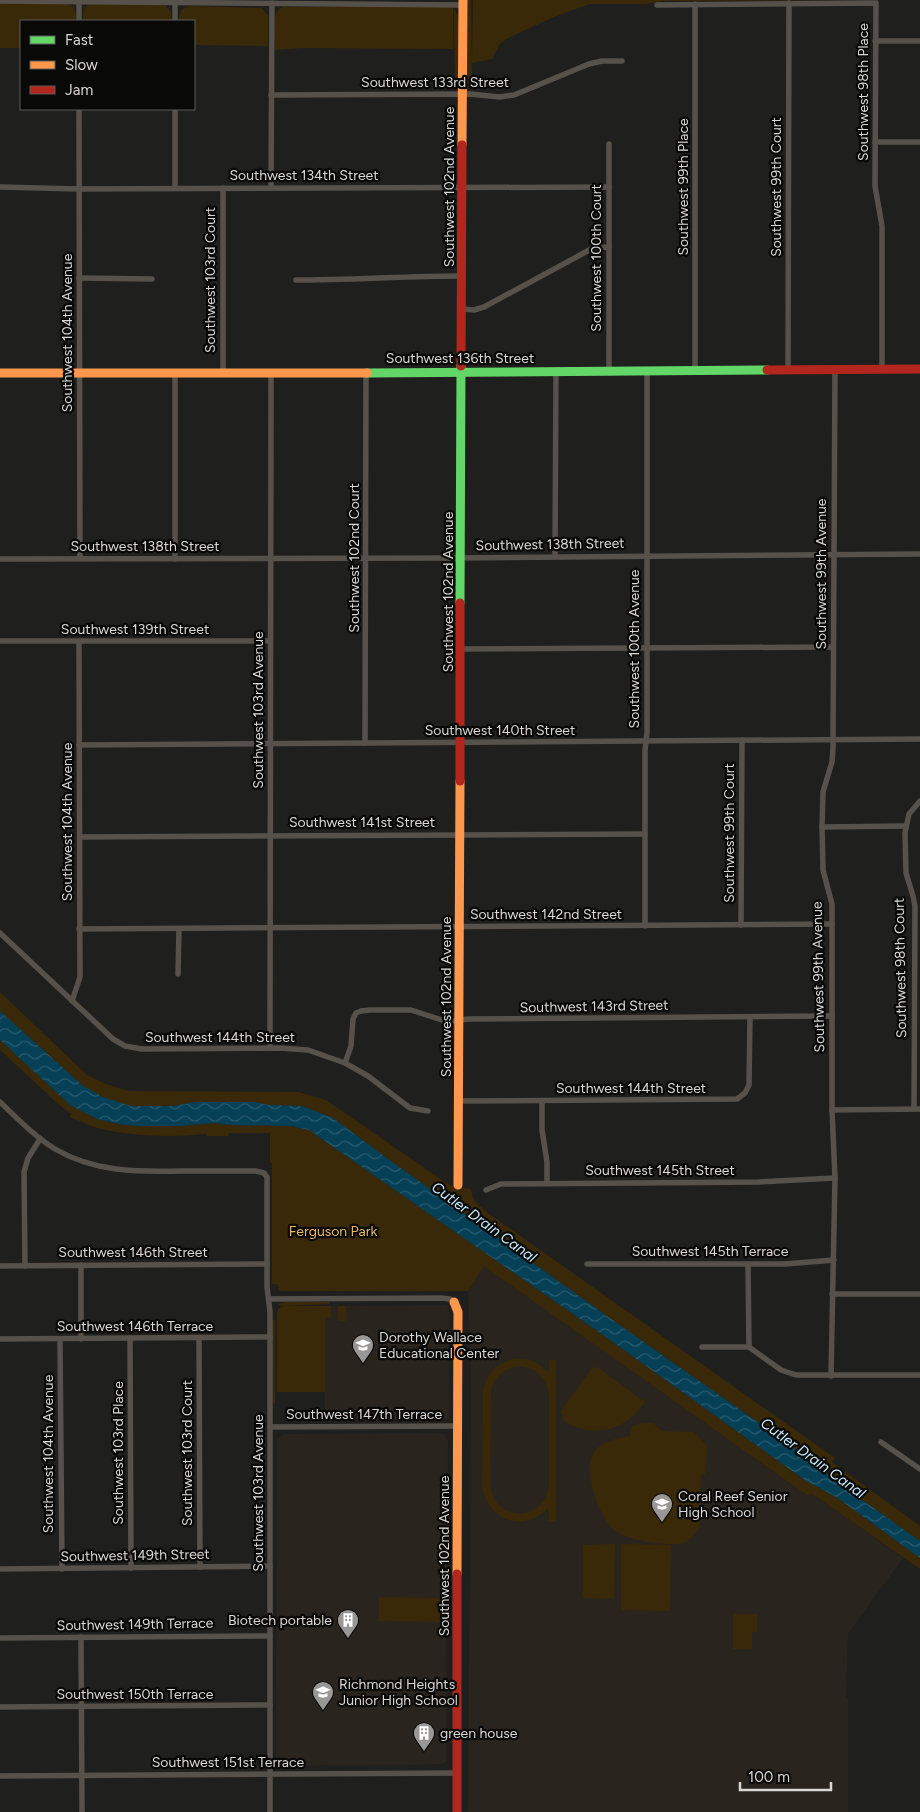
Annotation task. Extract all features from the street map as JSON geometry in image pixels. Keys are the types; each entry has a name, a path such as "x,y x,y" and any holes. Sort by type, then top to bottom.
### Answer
{"street":[{"path":"79,0 79,20"},
{"path":"0,1 463,2"},
{"path":"175,2 175,20"},
{"path":"270,2 271,188"},
{"name":"Southwest 102nd Avenue","path":"458,1185 463,2"},
{"name":"Southwest 99th Court","path":"788,370 789,3"},
{"name":"Southwest 98th Place","path":"657,4 876,4 875,194 882,226 882,370"},
{"name":"Southwest 99th Place","path":"695,370 696,4"},
{"path":"875,41 920,41"},
{"name":"Southwest 133rd Street","path":"271,95 510,96 589,64 602,61 622,61"},
{"name":"Southwest 104th Avenue","path":"79,110 80,558"},
{"path":"175,110 175,188"},
{"path":"875,142 920,142"},
{"name":"Southwest 100th Court","path":"609,144 609,371"},
{"name":"Southwest 134th Street","path":"0,187 79,189 609,186"},
{"name":"Southwest 103rd Court","path":"223,188 223,372"},
{"path":"462,309 474,310 484,307 593,248 609,247"},
{"path":"296,280 462,276"},
{"path":"79,278 152,279"},
{"name":"Southwest 99th Avenue","path":"831,1376 835,1178 832,1110 832,904 823,870 822,827 823,792 832,762 833,739 834,369"},
{"name":"Southwest 136th Street","path":"0,373 462,373 920,369"},
{"path":"555,557 556,371"},
{"name":"Southwest 100th Avenue","path":"645,926 647,371"},
{"path":"175,372 175,558"},
{"name":"Southwest 103rd Avenue","path":"270,1048 271,373"},
{"name":"Southwest 102nd Court","path":"366,373 366,743"},
{"name":"Southwest 138th Street","path":"0,558 270,559 920,554"},
{"name":"Southwest 139th Street","path":"0,641 270,641"},
{"name":"Southwest 104th Avenue","path":"72,1001 80,977 79,642"},
{"path":"461,650 833,647"},
{"name":"Southwest 140th Street","path":"79,744 920,739"},
{"name":"Southwest 99th Court","path":"741,926 742,740"},
{"name":"Southwest 98th Court","path":"917,1109 915,906 905,868 906,826 909,814 920,801"},
{"path":"822,827 906,826"},
{"name":"Southwest 141st Street","path":"80,837 645,834"},
{"path":"913,896 920,893"},
{"name":"Southwest 142nd Street","path":"79,929 832,924"},
{"path":"178,974 179,929"},
{"name":"Southwest 144th Street","path":"0,933 113,1039 129,1048 270,1048 308,1050 345,1063 368,1076 410,1108 428,1111"},
{"name":"Southwest 143rd Street","path":"345,1063 351,1043 352,1021 358,1012 367,1010 413,1010 440,1020 832,1016"},
{"name":"Southwest 144th Street","path":"459,1101 731,1100 743,1096 747,1091 750,1081 750,1017"},
{"path":"542,1101 542,1130 547,1162 547,1183"},
{"path":"0,1102 40,1139 26,1162 24,1172 25,1266"},
{"path":"832,1110 917,1109"},
{"name":"Southwest 103rd Avenue","path":"40,1139 75,1159 111,1169 144,1172 256,1171 266,1175 268,1182 267,1287 270,1337 270,1812"},
{"name":"Southwest 145th Street","path":"486,1190 501,1184 759,1182 835,1178"},
{"name":"Southwest 145th Terrace","path":"587,1264 785,1264 834,1260"},
{"name":"Southwest 146th Street","path":"0,1266 267,1264"},
{"path":"748,1264 748,1348"},
{"path":"81,1265 81,1338"},
{"path":"832,1294 920,1294"},
{"path":"269,1299 441,1298 450,1299 454,1302"},
{"name":"Southwest 102nd Avenue","path":"454,1302 458,1312 457,1812"},
{"name":"Southwest 146th Terrace","path":"0,1339 270,1337"},
{"name":"Southwest 104th Avenue","path":"60,1338 62,1569"},
{"name":"Southwest 103rd Place","path":"130,1338 131,1568"},
{"name":"Southwest 103rd Court","path":"199,1338 200,1567"},
{"path":"702,1347 748,1348 788,1374 800,1376 920,1375"},
{"name":"Southwest 147th Terrace","path":"270,1427 458,1426"},
{"path":"881,1442 920,1469"},
{"name":"Southwest 149th Street","path":"0,1569 270,1566"},
{"name":"Southwest 149th Terrace","path":"0,1638 270,1636"},
{"path":"81,1637 82,1812"},
{"name":"Southwest 150th Terrace","path":"0,1707 270,1705"},
{"name":"Southwest 151st Terrace","path":"0,1776 457,1773"}],"shaded area":[{"name":"Coral Reef Senior High School","path":"484,1265 808,1496 811,1492 903,1558 848,1634 846,1697 848,1697 848,1812 468,1812 471,1370 468,1291"},
{"name":"Dorothy Wallace Educational Center","path":"447,1305 449,1309 449,1419 324,1420 325,1392 277,1392 277,1313 281,1307"},
{"path":"285,1434 444,1434 448,1440 446,1762 440,1764 406,1765 279,1765 276,1761 277,1439"}],"green space":[{"path":"466,0 471,0 472,86 469,88 466,83"},
{"path":"473,0 879,0 663,1 646,4 589,4 554,17 506,39 499,45 492,59 472,63"},
{"path":"0,3 68,4 71,5 76,13 76,20 20,20 20,48 0,48"},
{"path":"88,4 165,5 171,12 172,20 83,20 84,9"},
{"path":"190,6 262,8 268,16 268,46 195,45 195,20 178,20 182,9"},
{"path":"283,7 452,7 453,49 303,48 275,50 275,19 276,14"},
{"path":"454,9 459,18 459,84 455,89"},
{"path":"0,992 87,1075 106,1084 129,1091 299,1092 326,1100 448,1184 471,1189 475,1201 492,1216 835,1458 832,1462 920,1526 920,1541 837,1482 810,1459 614,1321 333,1118 302,1106 270,1105 254,1102 196,1102 172,1106 131,1106 109,1100 93,1093 82,1085 0,1011"},
{"name":"Ferguson Park","path":"0,1040 70,1105 97,1119 137,1126 180,1126 215,1123 291,1126 309,1130 603,1335 806,1481 836,1497 920,1558 920,1569 811,1493 808,1496 484,1266 468,1291 280,1291 277,1284 272,1284 272,1163 270,1163 270,1133 229,1133 228,1136 207,1136 207,1134 156,1136 118,1132 92,1126 70,1117 71,1114 0,1050"},
{"path":"286,1302 328,1302 330,1304 280,1306 278,1304"},
{"path":"284,1306 331,1306 331,1317 325,1317 325,1392 277,1392 277,1313 279,1308"},
{"path":"338,1306 346,1306 346,1321 338,1321"},
{"path":"272,1320 275,1320 275,1404 273,1403"},
{"path":"514,1359 529,1360 537,1363 549,1373 549,1360 556,1360 556,1521 549,1521 548,1508 538,1516 528,1520 517,1521 507,1519 490,1507 485,1496 482,1484 483,1390 490,1374 498,1366","holes":["522,1367 534,1370 546,1383 548,1389 549,1485 545,1497 539,1506 529,1512 519,1513 509,1511 500,1506 493,1497 490,1484 491,1391 496,1378 502,1372 510,1368"]},
{"path":"597,1367 645,1402 637,1412 619,1426 598,1431 576,1427 564,1421 561,1411 592,1368"},
{"path":"640,1423 653,1423 662,1431 694,1432 707,1446 705,1474 702,1474 701,1480 699,1527 690,1539 685,1542 676,1544 657,1543 619,1533 608,1523 598,1504 591,1482 590,1462 593,1454 604,1443 630,1436 632,1427"},
{"path":"615,1544 614,1599 583,1598 583,1545"},
{"path":"621,1544 671,1545 670,1611 621,1610"},
{"path":"379,1597 440,1598 440,1622 379,1621"},
{"path":"733,1614 757,1614 757,1632 752,1632 752,1649 733,1649"}],"water":[{"path":"0,1011 82,1085 103,1097 131,1106 172,1106 196,1102 254,1102 270,1105 302,1106 333,1118 614,1321 810,1459 837,1482 920,1541 920,1558 836,1497 806,1481 603,1335 309,1130 291,1126 215,1123 180,1126 137,1126 97,1119 70,1105 0,1040"}],"traffic: fast":[{"path":"460,603 461,366"},
{"path":"367,373 767,370"}],"traffic: slow":[{"path":"462,145 463,0"},
{"path":"0,373 367,373"},
{"path":"458,1185 460,781"},
{"path":"454,1302 458,1312 457,1574"}],"traffic: jam":[{"path":"461,366 462,145"},
{"path":"767,370 920,369"},
{"path":"460,603 460,781"},
{"path":"457,1574 457,1812"}],"place":[{"name":"Dorothy Wallace Educational Center","path":"363,1364"},
{"name":"Coral Reef Senior High School","path":"662,1523"},
{"name":"Biotech portable","path":"348,1639"},
{"name":"Richmond Heights Junior High School","path":"323,1711"},
{"name":"green house","path":"424,1752"}],"water label":[{"name":"Cutler Drain Canal","path":"484,1222"},
{"name":"Cutler Drain Canal","path":"813,1458"}]}
